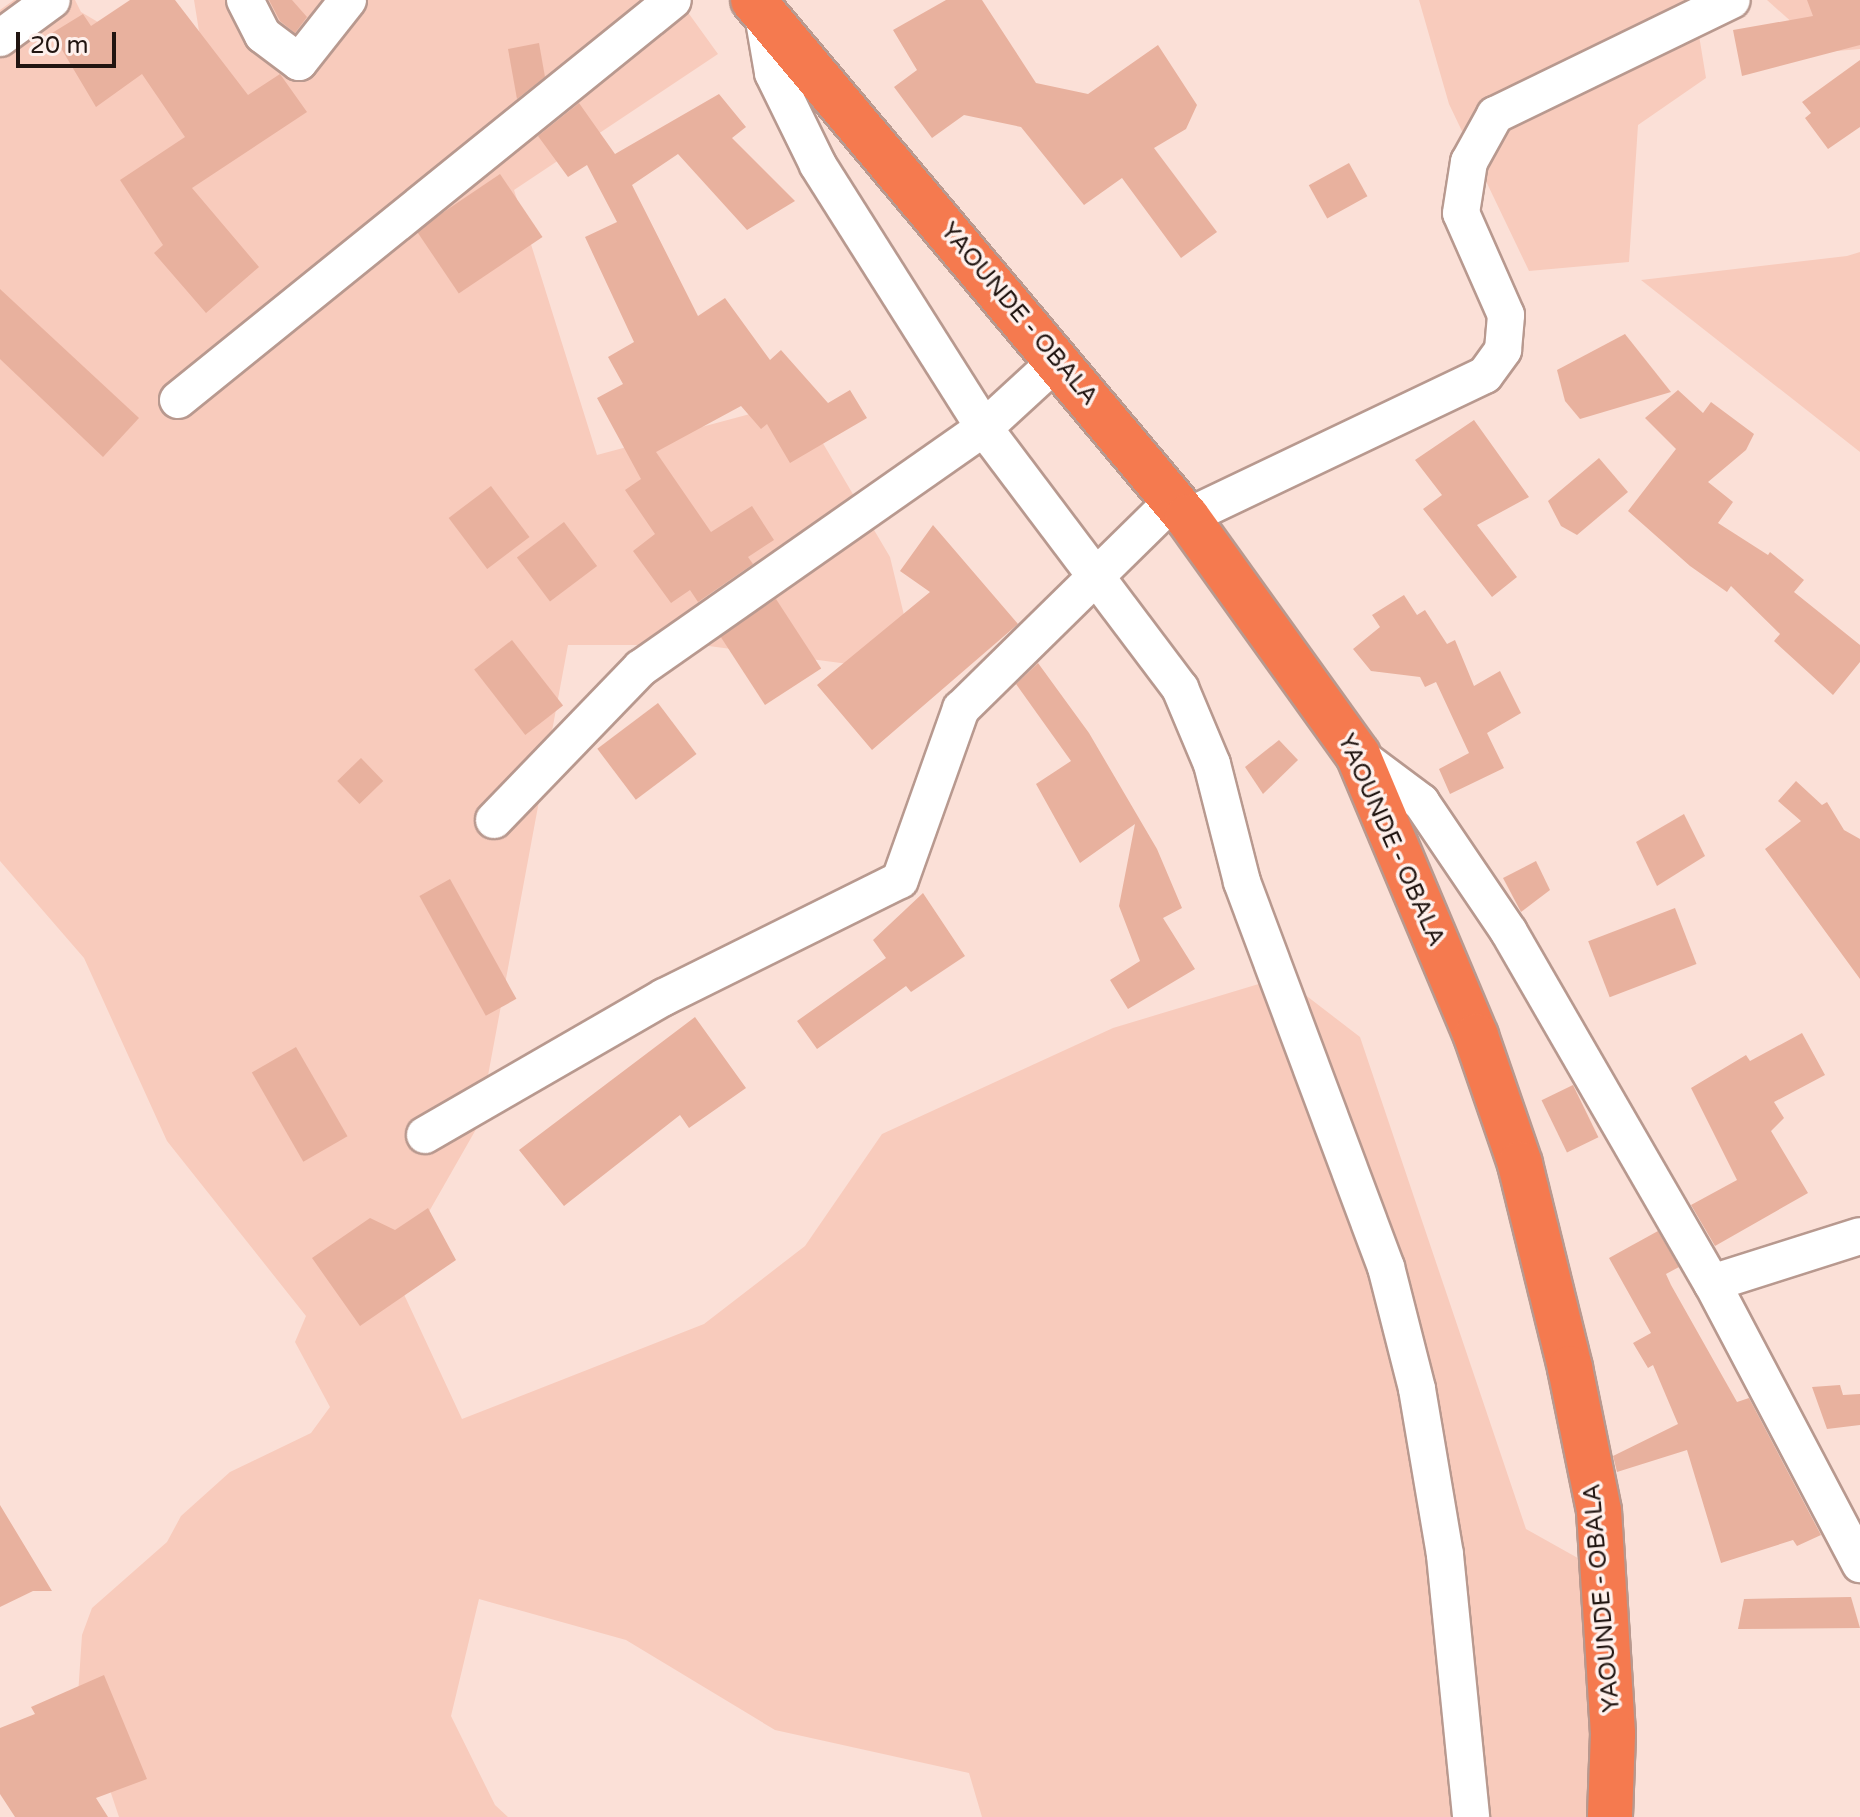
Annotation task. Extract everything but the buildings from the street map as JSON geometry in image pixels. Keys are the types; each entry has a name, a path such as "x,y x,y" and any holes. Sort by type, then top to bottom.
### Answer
{"highway":[{"name":"YAOUNDE - OBALA","path":"758,4 1180,509 1358,755 1476,1036 1520,1164 1570,1368 1599,1511 1613,1734 1610,1817"}],"street":[{"path":"0,38 52,0"},
{"path":"245,0 263,35 299,62 348,0"},
{"path":"178,400 673,0"},
{"path":"425,1135 664,997 900,880 961,709 1098,575 1180,509 1485,375 1503,350 1506,315 1461,213 1469,162 1495,115 1732,0"},
{"path":"758,4 773,73 818,165 984,428 1098,575 1180,688 1212,764 1242,882 1288,1013 1386,1267 1417,1389 1445,1555 1471,1817"},
{"path":"494,820 641,668 984,428 1058,360"},
{"path":"1358,755 1421,802 1491,906 1712,1283 1860,1564"},
{"path":"1712,1283 1860,1236"}],"shaded area":[{"path":"14,0 75,0 81,12 172,66 203,56 194,0 679,0 718,54 514,190 597,455 798,401 890,557 918,673 701,645 568,645 479,1124 394,1273 462,1419 704,1324 805,1246 882,1134 1113,1028 1282,977 1360,1037 1526,1529 1626,1585 1601,1817 982,1817 969,1773 775,1730 626,1640 479,1599 451,1716 495,1805 508,1817 119,1817 78,1695 82,1635 92,1608 167,1542 181,1516 230,1472 311,1433 330,1407 295,1342 306,1316 167,1141 84,958 0,861 0,10"},
{"path":"1419,0 1753,0 1696,17 1706,78 1638,125 1629,262 1529,271 1449,104"},
{"path":"1767,0 1860,0 1860,49 1825,52"},
{"path":"1860,252 1860,452 1641,280 1847,256"}]}
